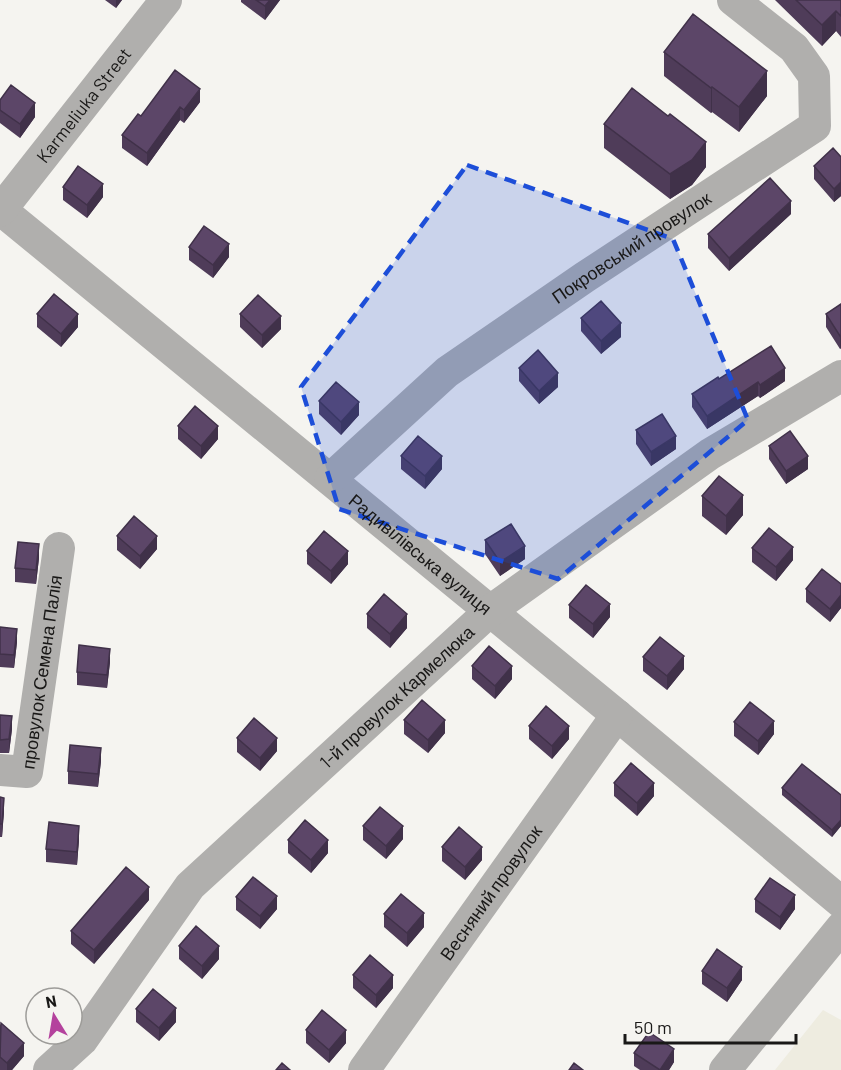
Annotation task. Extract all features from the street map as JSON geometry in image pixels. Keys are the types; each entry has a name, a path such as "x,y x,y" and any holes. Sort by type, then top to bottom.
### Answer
{"street":[{"name":"Karmeliuka Street","path":"0,210 166,0"},
{"name":"Покровський провулок","path":"330,479 447,372 585,277 815,126 813,76 794,48 733,0"},
{"name":"Радивілівська вулиця","path":"0,210 330,479 841,902"},
{"name":"1-й провулок Кармелюка","path":"49,1070 82,1040 190,886 490,611 710,454 841,376"},
{"name":"провулок Семена Палія","path":"0,770 27,772 59,548"},
{"name":"Весняний провулок","path":"364,1070 617,716"},
{"path":"724,1070 841,928"}],"highlighted area":[{"path":"467,165 673,239 748,420 558,579 339,509 301,387"}],"shaded area":[{"path":"823,1010 841,1020 841,1070 775,1070"}],"building":[{"path":"256,0 270,0 265,6"},
{"path":"796,0 841,0 841,16 836,11 822,25"},
{"path":"693,14 767,71 739,107 664,52"},
{"path":"175,70 200,89 184,110 180,107 147,153 122,135 138,114 141,116"},
{"path":"11,85 35,103 20,124 0,110 0,100"},
{"path":"632,88 706,142 692,160 670,174 604,124"},
{"path":"833,148 841,157 841,182 834,189 814,166"},
{"path":"78,166 103,184 87,205 63,187"},
{"path":"770,178 791,201 729,258 708,234"},
{"path":"204,226 229,244 213,265 189,247"},
{"path":"54,294 78,314 61,334 37,314"},
{"path":"258,295 281,316 262,335 240,314"},
{"path":"601,301 621,323 601,341 581,318"},
{"path":"841,304 841,335 840,336 826,314"},
{"path":"771,346 785,368 760,385 758,382 707,416 692,394"},
{"path":"538,350 558,373 539,391 519,368"},
{"path":"336,382 359,402 341,422 319,401"},
{"path":"195,406 218,426 201,446 178,426"},
{"path":"662,414 676,436 651,452 636,430"},
{"path":"790,431 808,456 786,471 769,446"},
{"path":"418,436 442,456 425,476 401,456"},
{"path":"719,476 743,495 726,516 702,496"},
{"path":"134,516 157,536 140,556 117,536"},
{"path":"511,524 525,546 500,562 485,540"},
{"path":"769,528 793,547 776,567 752,548"},
{"path":"324,531 348,551 331,571 307,551"},
{"path":"18,542 39,544 36,570 15,568"},
{"path":"822,569 841,584 841,595 830,609 806,589"},
{"path":"586,585 610,604 593,624 569,605"},
{"path":"384,594 407,614 390,634 367,614"},
{"path":"0,627 17,629 14,655 0,654"},
{"path":"660,637 684,656 667,676 643,657"},
{"path":"79,645 110,649 107,675 77,672"},
{"path":"489,646 512,666 495,686 472,666"},
{"path":"422,700 445,720 428,740 404,720"},
{"path":"750,702 774,721 758,741 734,722"},
{"path":"546,706 569,726 552,746 529,726"},
{"path":"0,715 12,716 9,739 0,740"},
{"path":"254,718 277,738 260,758 237,738"},
{"path":"70,745 101,748 98,774 68,771"},
{"path":"631,763 654,783 637,803 614,783"},
{"path":"802,764 841,795 841,820 832,830 782,788"},
{"path":"0,797 4,798 2,824 0,824"},
{"path":"380,807 403,826 386,846 363,826"},
{"path":"305,820 328,840 311,860 288,840"},
{"path":"49,822 79,826 77,852 46,849"},
{"path":"459,827 482,847 465,867 442,847"},
{"path":"126,867 149,887 94,950 71,931"},
{"path":"253,877 277,896 260,916 236,897"},
{"path":"770,878 795,895 780,917 755,899"},
{"path":"401,894 424,913 407,933 384,914"},
{"path":"196,926 219,946 202,966 179,946"},
{"path":"717,949 742,967 727,988 702,971"},
{"path":"370,955 393,975 376,995 353,975"},
{"path":"153,989 176,1008 159,1028 136,1009"},
{"path":"322,1010 346,1030 329,1050 306,1030"},
{"path":"1,1023 24,1043 7,1063 0,1057"},
{"path":"649,1032 674,1049 660,1070 634,1053"},
{"path":"282,1063 290,1070 276,1070"},
{"path":"574,1063 583,1070 569,1070"}]}
